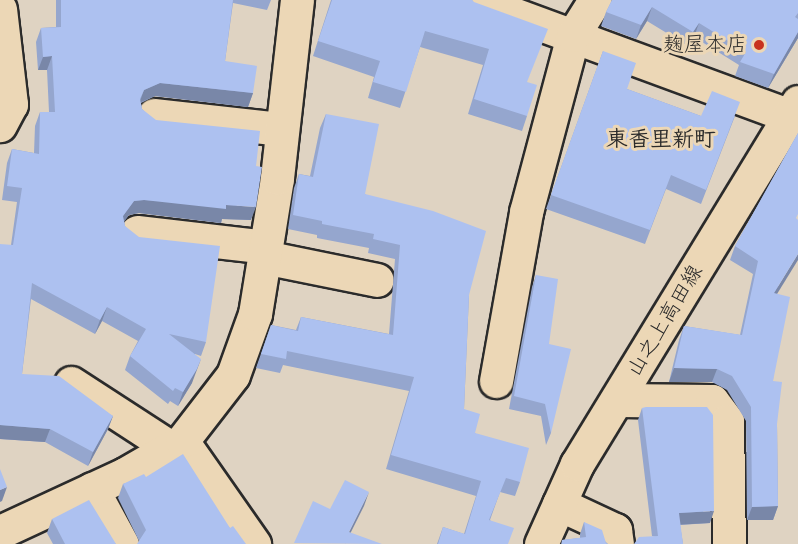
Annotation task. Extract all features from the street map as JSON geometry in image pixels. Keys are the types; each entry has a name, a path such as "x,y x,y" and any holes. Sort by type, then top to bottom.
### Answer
{"street":[{"path":"0,532 92,489 177,445 233,375 255,314 282,129 297,0"},
{"path":"475,0 794,109"},
{"path":"496,381 526,212 573,35 595,0"},
{"path":"0,9 1,47 11,104 0,125"},
{"name":"山之上高田線","path":"541,544 577,464 794,109"},
{"path":"154,115 282,129"},
{"path":"137,232 265,252 377,280"},
{"path":"71,383 177,445 254,544"},
{"path":"618,399 712,401 727,421 729,544"},
{"path":"92,489 122,544"},
{"path":"559,504 615,530 616,544"}],"building":[{"path":"61,0 233,0 225,61 257,66 253,93 160,83 144,90 140,99 142,109 156,120 260,131 256,166 262,167 256,207 226,205 226,209 144,200 134,201 123,216 125,226 139,237 220,246 206,342 169,334 201,359 183,392 175,388 173,391 130,356 146,329 107,307 100,320 32,283 22,374 59,376 113,416 93,452 50,429 0,425 0,244 13,245 22,188 7,186 12,149 39,154 40,112 55,112 52,56 43,57 41,28 61,27"},
{"path":"332,0 472,0 548,29 527,82 537,85 527,116 474,99 489,49 425,31 406,92 373,82 380,61 318,41"},
{"path":"612,0 798,0 798,13 795,17 798,19 798,32 774,74 740,62 746,52 699,23 693,32 652,7 641,25 606,12"},
{"path":"603,51 636,63 627,89 701,116 712,91 740,102 706,190 671,175 650,230 551,195"},
{"path":"326,114 379,124 365,194 433,211 486,231 469,295 464,409 480,414 475,433 529,448 520,482 506,478 489,520 514,528 508,544 438,544 443,527 465,534 481,481 391,455 414,377 287,351 286,359 261,354 271,325 298,331 301,317 393,335 400,245 373,239 374,234 322,224 322,221 293,215 299,174 313,177"},
{"path":"798,133 798,214 796,218 798,220 798,254 774,293 790,297 773,381 782,382 777,424 778,506 752,507 751,407 732,376 717,369 674,368 684,326 742,335 758,261 735,246"},
{"path":"536,275 558,279 549,344 571,349 551,433 545,404 514,396"},
{"path":"707,407 713,415 714,511 679,513 683,544 634,544 639,537 658,536 642,408"},
{"path":"183,454 230,528 233,526 246,544 137,544 146,530 123,484 144,474 146,477"},
{"path":"0,469 7,487 0,490"},
{"path":"345,480 369,492 349,532 382,544 294,543 313,501 330,509"},
{"path":"89,500 116,544 65,544 52,519"},
{"path":"584,522 602,530 608,544 562,544 562,540 586,537"}],"place":[{"name":"麹屋本店","path":"759,45"}],"district":[{"name":"東香里新町","path":"661,140"}]}
